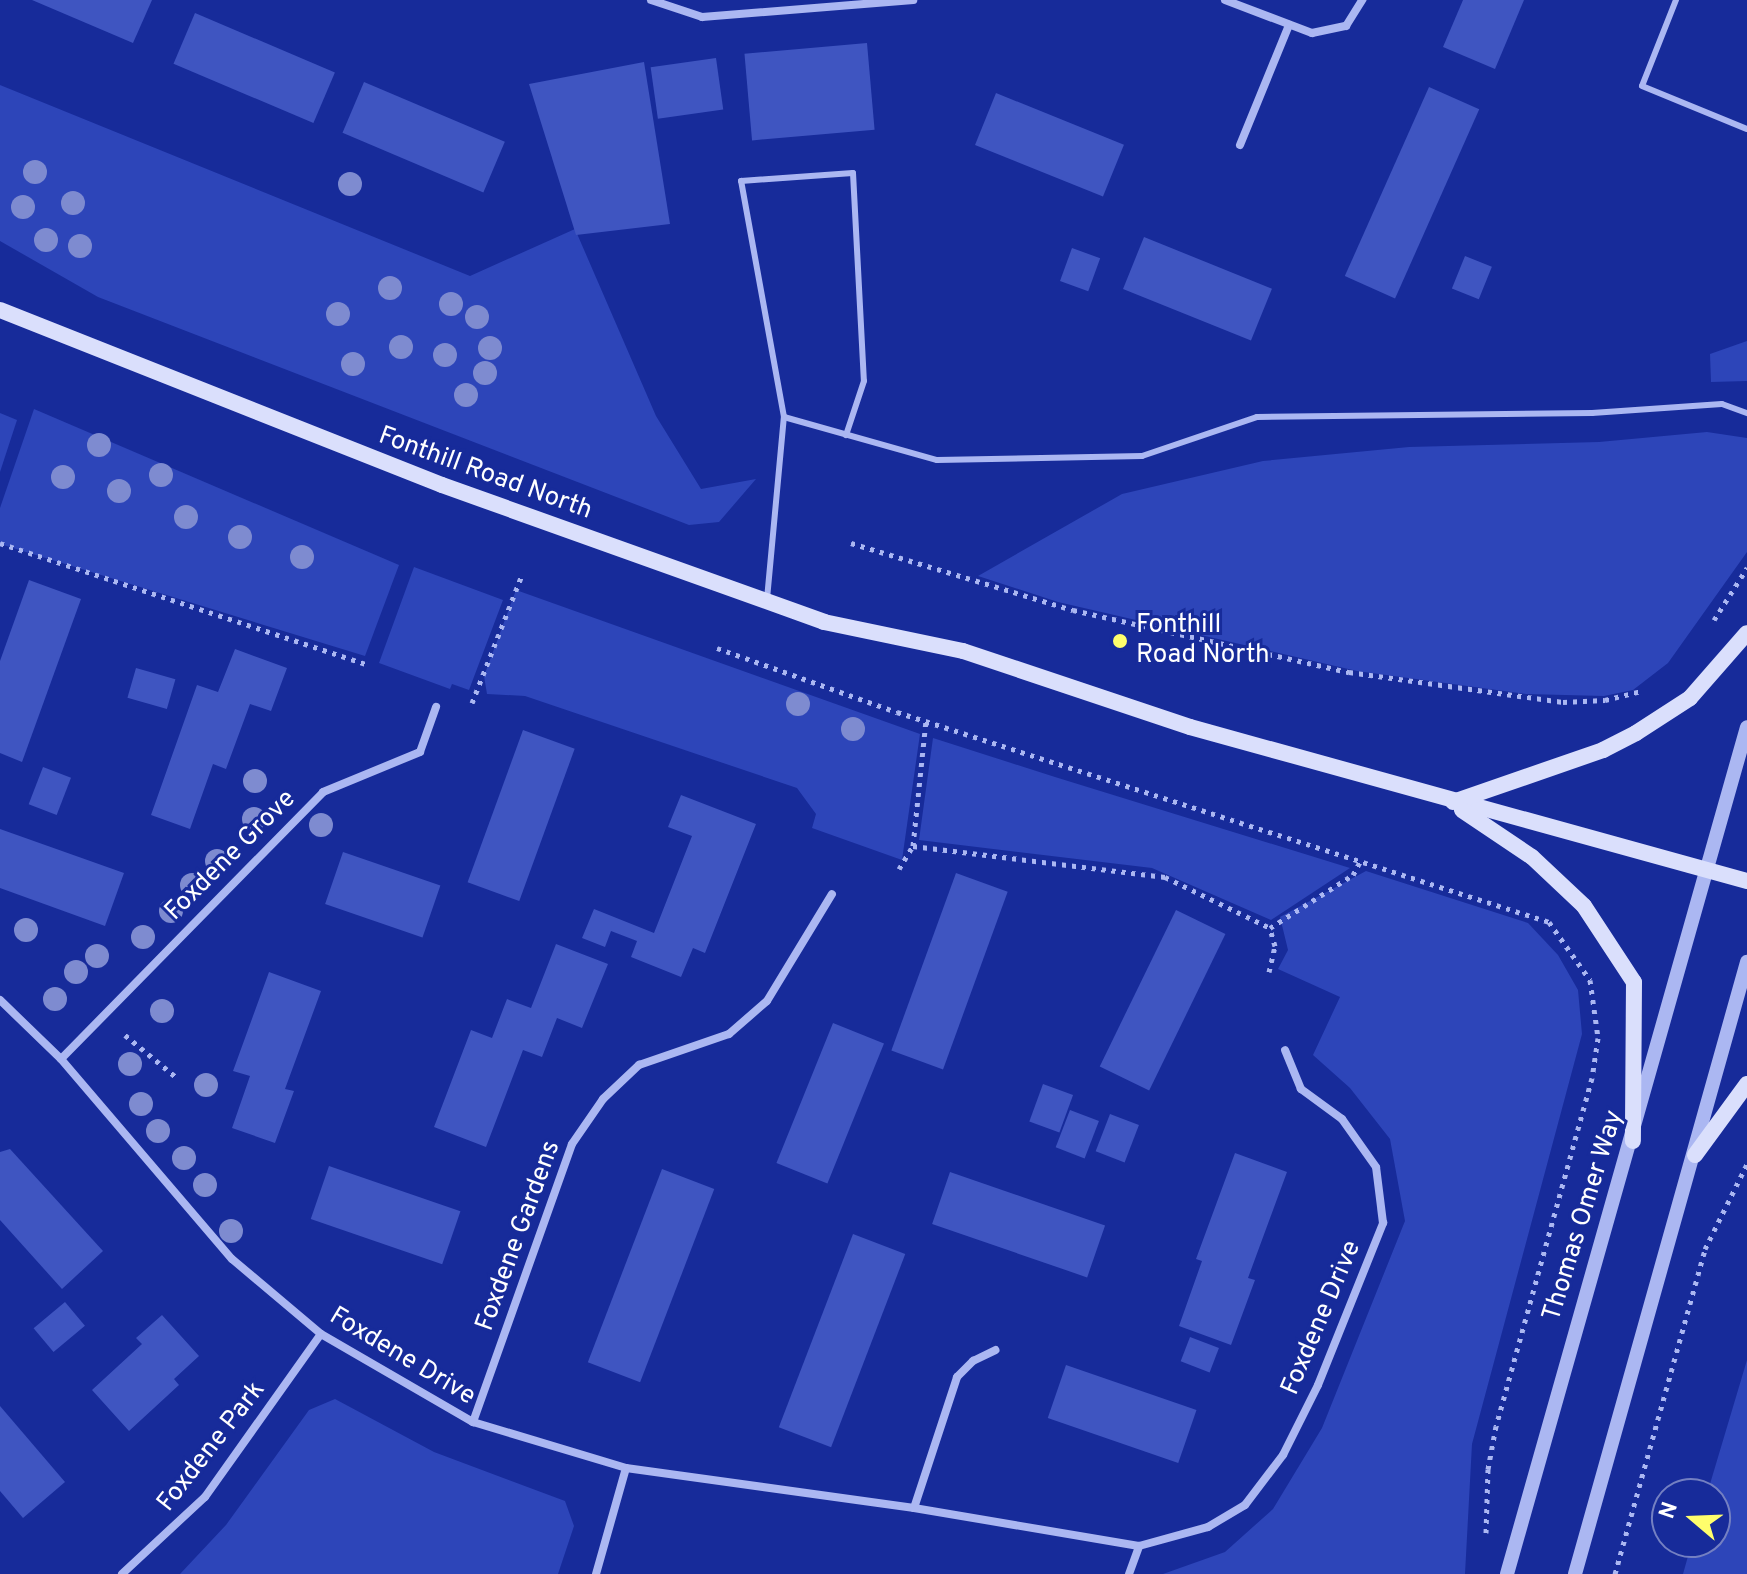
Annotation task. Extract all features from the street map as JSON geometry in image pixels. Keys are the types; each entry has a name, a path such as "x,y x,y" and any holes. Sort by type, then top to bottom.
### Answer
{"main road":[{"name":"Fonthill Road North","path":"0,310 442,485 824,622 963,651 1190,727 1451,803 1747,881"},
{"path":"1451,803 1603,750 1636,733 1690,698 1747,633"},
{"path":"1451,803 1532,857 1584,906 1634,982 1633,1141"},
{"path":"1695,1155 1747,1084"}],"street":[{"path":"651,0 702,17 913,0"},
{"path":"1225,0 1312,33 1346,26 1362,0"},
{"path":"1240,145 1289,25"},
{"name":"Foxdene Grove","path":"61,1059 323,792 420,752 436,707"},
{"name":"Thomas Omer Way","path":"1507,1574 1633,1141 1704,871 1747,727"},
{"name":"Foxdene Gardens","path":"473,1422 572,1144 587,1122 639,1065 729,1034 767,1001 832,894"},
{"path":"1575,1574 1747,962"},
{"name":"Foxdene Drive","path":"0,1000 61,1059 232,1259 321,1334 473,1422 626,1468 914,1508 1139,1546 1208,1527 1245,1505 1283,1455 1318,1385 1383,1223 1376,1167 1342,1119 1301,1089 1285,1050"},
{"name":"Foxdene Park","path":"122,1574 205,1497 321,1334"},
{"path":"914,1508 957,1377 973,1361 996,1350"},
{"path":"596,1574 626,1468"},
{"path":"1129,1574 1139,1546"}],"lane":[{"path":"1676,0 1642,86 1747,129"},
{"path":"766,602 784,417 741,181 853,173 864,381 846,435"},
{"path":"784,417 937,460 1142,456 1257,417 1592,413 1722,404 1747,413"}],"path":[{"path":"0,543 368,665"},
{"path":"851,543 1073,610 1349,672 1563,702 1605,700 1654,685"},
{"path":"1706,630 1747,568"},
{"path":"472,703 521,577"},
{"path":"717,648 926,721 1549,922 1581,965 1597,1003 1592,1078 1496,1426 1488,1469 1485,1544"},
{"path":"899,869 913,846 926,721"},
{"path":"913,846 1165,877 1270,928 1275,946 1269,972"},
{"path":"1270,928 1353,875 1360,861"},
{"path":"125,1035 176,1077"},
{"path":"1615,1574 1705,1249 1747,1164"}],"shaded area":[{"path":"0,85 470,276 575,229 656,416 701,489 756,479 719,522 689,525 98,297 0,241"},
{"path":"1747,341 1747,381 1711,382 1710,354"},
{"path":"34,409 399,565 365,656 0,544 0,508"},
{"path":"0,413 17,420 0,472"},
{"path":"1707,432 1747,438 1747,552 1668,663 1633,690 1604,696 1526,694 1357,671 1058,602 978,576 1122,494 1263,461 1409,447 1599,442"},
{"path":"414,567 503,600 469,690 452,684 450,689 379,663"},
{"path":"516,590 920,734 902,860 812,828 816,814 797,788 525,696 487,694 484,676"},
{"path":"933,738 1350,868 1271,920 1152,868 919,840"},
{"path":"1366,871 1528,923 1558,955 1578,990 1582,1034 1472,1444 1465,1574 1163,1574 1225,1552 1273,1509 1322,1428 1405,1221 1390,1139 1350,1088 1313,1055 1340,997 1278,969 1288,950 1280,917"},
{"path":"1747,1360 1747,1574 1683,1574 1688,1558 1731,1558 1731,1478 1712,1478"},
{"path":"335,1399 434,1452 565,1501 574,1526 558,1574 180,1574 226,1525 309,1410"}],"building":[{"path":"32,0 152,0 133,43"},
{"path":"1463,0 1524,0 1495,69 1443,47"},
{"path":"195,13 335,72 313,123 174,64"},
{"path":"867,43 875,130 752,140 744,54"},
{"path":"716,58 723,109 658,119 651,67"},
{"path":"644,62 670,224 576,235 529,84"},
{"path":"364,82 505,142 483,192 343,133"},
{"path":"1429,87 1479,109 1395,298 1345,276"},
{"path":"996,93 1124,145 1103,197 975,145"},
{"path":"1144,237 1272,289 1251,341 1123,289"},
{"path":"1072,248 1100,258 1088,291 1060,281"},
{"path":"1465,256 1492,267 1479,299 1452,288"},
{"path":"29,580 81,599 22,762 0,753 0,661"},
{"path":"235,649 287,668 271,711 250,704 226,769 213,764 190,829 151,815 197,685 218,692"},
{"path":"136,668 175,679 167,709 127,698"},
{"path":"523,730 575,749 519,901 468,882"},
{"path":"43,767 71,778 57,815 29,804"},
{"path":"681,795 756,824 705,953 693,948 681,977 631,957 637,941 611,931 605,947 582,938 594,909 654,933 692,836 668,827"},
{"path":"0,829 124,873 105,926 0,888"},
{"path":"343,852 440,886 422,938 325,904"},
{"path":"956,873 1008,892 943,1069 891,1051"},
{"path":"1176,910 1225,934 1149,1091 1100,1066"},
{"path":"556,944 608,964 582,1028 557,1018 542,1057 523,1050 486,1147 434,1127 471,1030 492,1038 507,999 531,1008"},
{"path":"269,972 321,991 285,1089 294,1091 275,1143 232,1128 250,1076 233,1071"},
{"path":"833,1023 884,1044 827,1184 776,1163"},
{"path":"1043,1084 1073,1095 1059,1133 1029,1122"},
{"path":"1070,1110 1099,1121 1085,1158 1056,1147"},
{"path":"1110,1114 1139,1125 1125,1162 1096,1151"},
{"path":"10,1149 103,1251 62,1289 0,1220 0,1152"},
{"path":"1235,1153 1287,1172 1248,1278 1255,1280 1231,1345 1179,1326 1202,1261 1196,1259"},
{"path":"329,1166 460,1211 442,1264 311,1219"},
{"path":"662,1169 714,1189 640,1382 588,1362"},
{"path":"950,1172 1105,1225 1087,1277 932,1224"},
{"path":"853,1234 905,1254 831,1447 779,1427"},
{"path":"65,1302 85,1326 54,1352 34,1328"},
{"path":"162,1315 199,1356 174,1379 179,1385 129,1431 92,1390 142,1344 136,1338"},
{"path":"1190,1337 1219,1348 1210,1372 1181,1361"},
{"path":"1066,1365 1196,1410 1178,1463 1048,1418"},
{"path":"0,1406 65,1482 23,1518 0,1491"}],"place":[{"name":"Fonthill Road North","path":"1120,641"}]}
